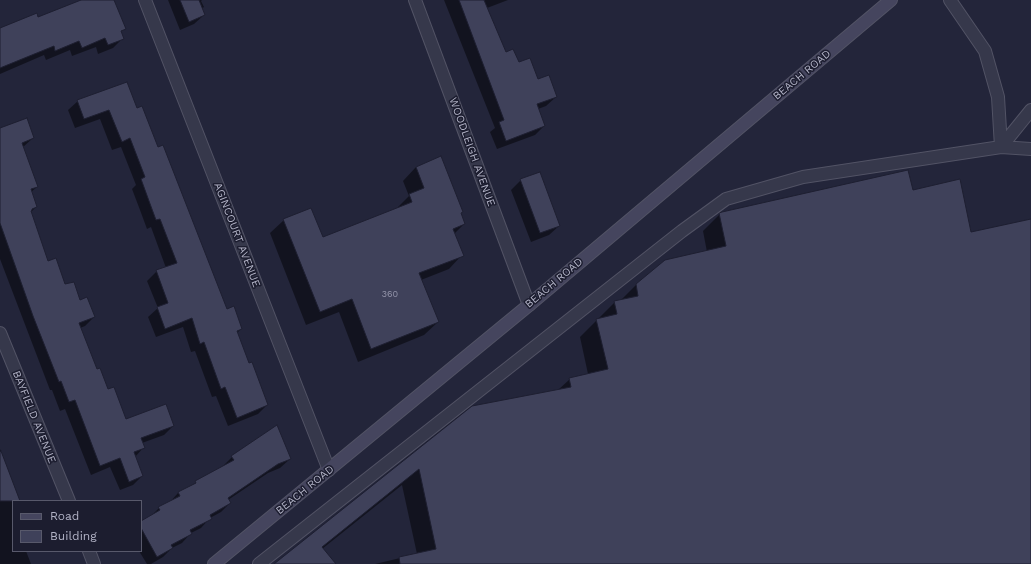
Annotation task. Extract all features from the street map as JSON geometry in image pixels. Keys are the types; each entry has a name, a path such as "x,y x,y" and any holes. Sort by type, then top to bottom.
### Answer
{"street":[{"name":"AGINCOURT AVENUE","path":"145,0 329,470"},
{"name":"WOODLEIGH AVENUE","path":"415,0 529,305"},
{"name":"BEACH ROAD","path":"214,564 529,305 891,0"},
{"path":"950,0 985,51 998,97 1000,147"},
{"path":"1000,147 1031,110"},
{"path":"259,564 726,198 803,177 1000,147 1031,149"},
{"name":"BAYFIELD AVENUE","path":"0,333 69,500"},
{"path":"89,552 94,564"}],"building":[{"path":"81,0 114,0 126,29 121,31 124,39 108,45 105,38 82,48 79,41 55,51 54,46 0,68 0,28 37,13 38,17"},
{"path":"180,0 199,0 205,15 189,22"},
{"path":"459,0 484,0 506,52 513,49 519,62 530,58 538,79 549,75 557,97 537,104 545,126 506,141 499,122 504,120"},
{"path":"127,82 137,108 142,106 158,147 163,145 227,309 234,306 242,329 237,331 249,363 252,362 268,405 237,418 225,387 221,389 204,342 200,344 192,318 165,329 157,307 168,303 156,270 177,263 160,219 156,220 141,179 145,177 130,138 122,142 109,110 84,119 77,100"},
{"path":"27,118 34,138 22,143 38,187 31,189 37,207 31,211 48,261 56,258 65,284 74,282 80,300 87,297 95,317 79,323 97,369 100,368 108,389 114,387 126,419 166,404 174,426 141,438 145,448 134,452 143,476 129,482 120,458 100,466 75,400 69,402 61,381 59,382 33,316 0,223 0,128"},
{"path":"441,156 463,212 461,213 465,224 453,229 464,256 419,273 439,322 371,349 352,299 320,312 283,219 311,208 323,237 412,202 409,194 424,188 416,167"},
{"path":"908,170 913,190 960,179 971,232 1031,219 1031,564 400,564 399,557 436,549 419,469 322,547 336,564 274,564 472,406 571,387 569,378 608,369 596,319 617,314 614,301 638,296 636,284 665,260 726,246 719,213"},
{"path":"540,172 560,226 540,233 520,179"},
{"path":"277,425 291,459 278,464 228,498 231,503 210,515 212,519 190,530 192,534 171,545 173,548 157,557 142,530 142,520 160,510 158,507 180,496 178,492 234,460 231,456"},
{"path":"1,451 20,500 0,501"}]}
